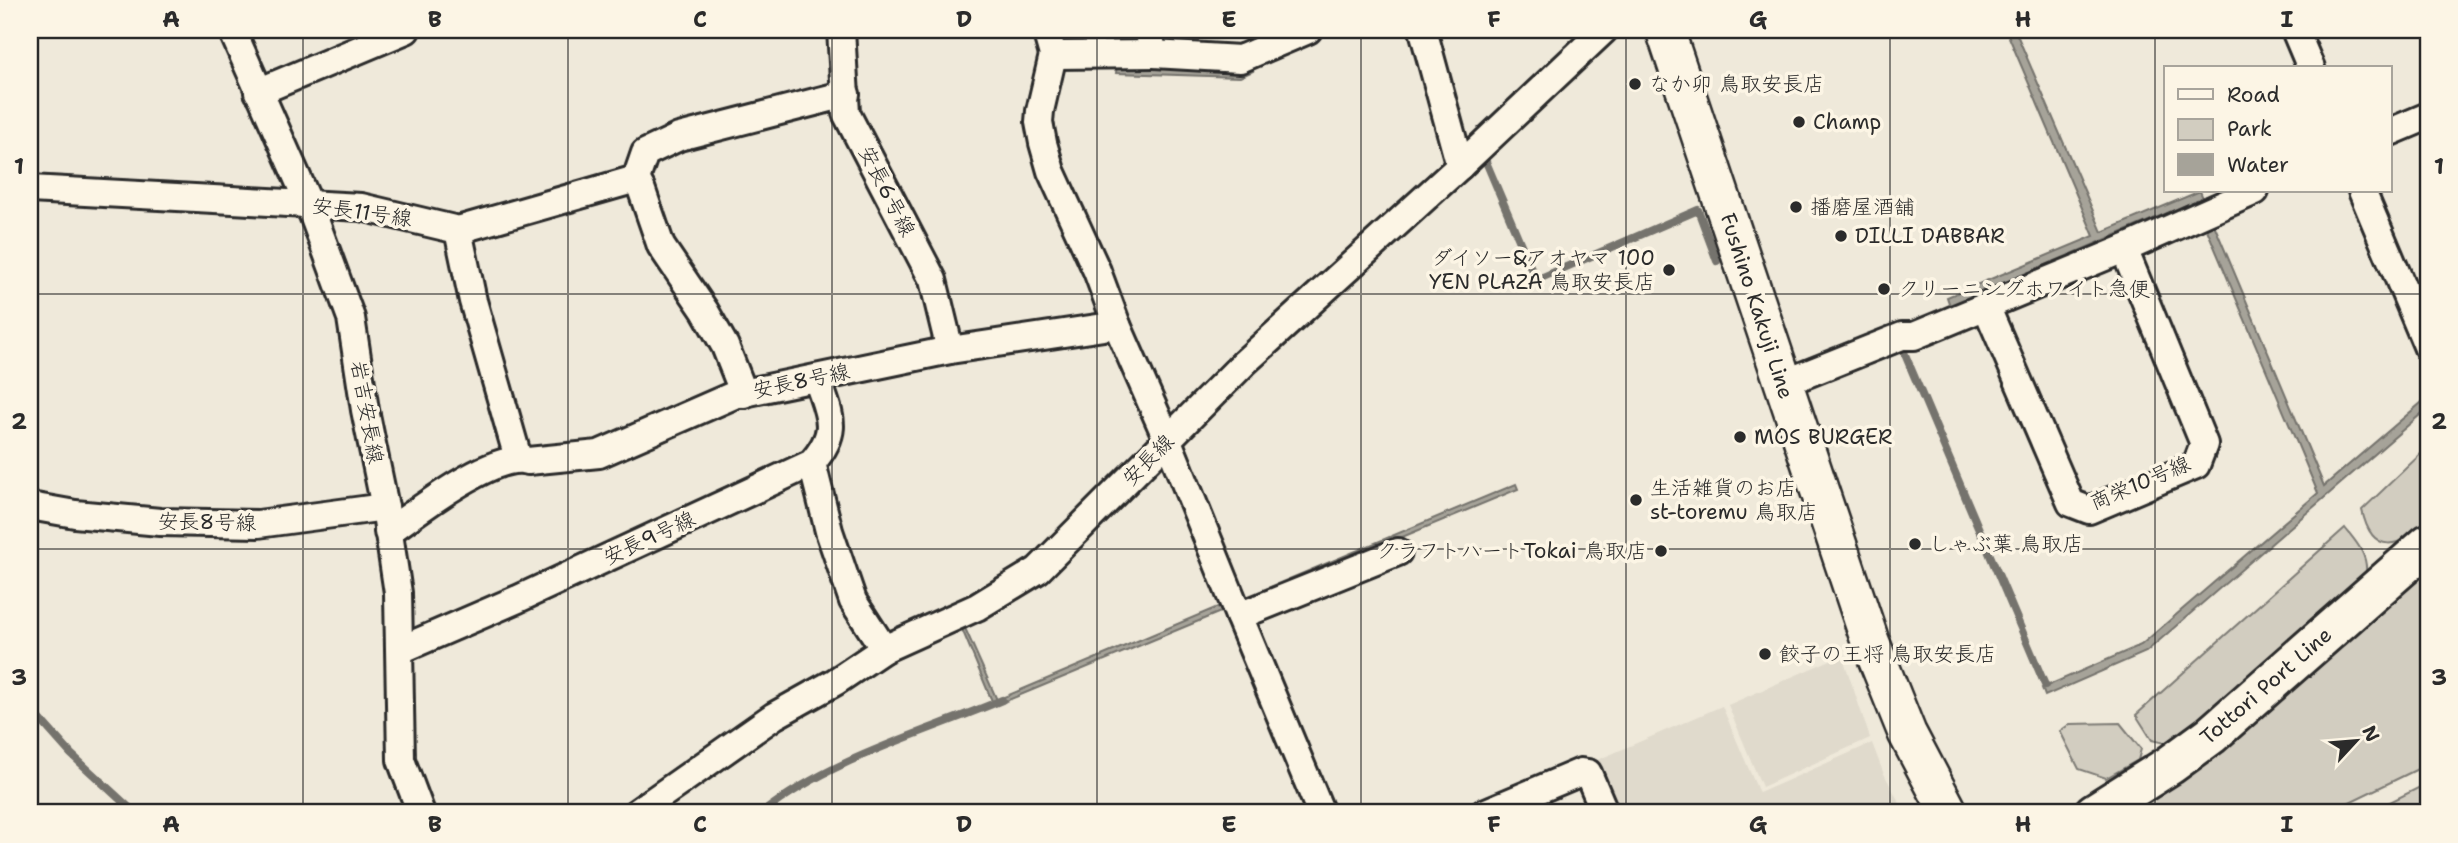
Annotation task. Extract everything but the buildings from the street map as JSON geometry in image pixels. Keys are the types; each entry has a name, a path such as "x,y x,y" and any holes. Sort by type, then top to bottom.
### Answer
{"main road":[{"name":"Fushino Kakuji Line","path":"1665,30 1850,587 1906,733 1949,813"},
{"name":"Tottori Port Line","path":"2094,813 2170,765 2211,735 2428,544"}],"street":[{"name":"岩吉安長線","path":"232,30 309,204 351,318 398,593 401,760 421,813"},
{"path":"258,92 406,30"},
{"name":"安長6号線","path":"841,30 846,113 933,280 950,350"},
{"path":"1308,30 1240,59 1151,42 1049,42 1039,122 1051,171 1097,271 1117,325 1168,441 1321,813"},
{"path":"1423,30 1460,166"},
{"name":"安長線","path":"636,813 775,716 835,682 884,649 977,607 1038,570 1245,362 1604,30"},
{"path":"2295,30 2310,66"},
{"path":"744,394 725,346 661,246 636,179 645,153 680,137 846,94"},
{"path":"2392,131 2428,116"},
{"path":"518,458 473,301 458,230 636,179"},
{"name":"安長11号線","path":"30,189 361,208 458,230"},
{"path":"1782,384 1902,336 1914,336 2253,192"},
{"path":"2362,192 2428,348"},
{"name":"商栄10号線","path":"1986,306 2071,503 2089,510 2196,465 2204,444 2124,249"},
{"name":"安長8号線","path":"30,506 75,514 160,522 258,524 386,519 472,475 518,458 527,461 599,454 734,395 950,350 1117,325"},
{"path":"817,378 832,426 825,448 812,463 829,531 853,601 884,649"},
{"name":"安長9号線","path":"400,650 518,599 812,463"},
{"path":"1239,616 1398,552"},
{"path":"1484,813 1581,772 1588,773 1605,813"}],"shaded area":[{"path":"1842,655 1870,738 1762,787 1728,705"},
{"path":"1722,706 1759,793 1872,743 1883,772 1905,813 1614,813 1593,762"}],"green space":[{"path":"2428,447 2428,522 2418,531 2397,542 2380,541 2367,525 2362,510"},
{"path":"2345,528 2363,554 2366,574 2226,700 2165,743 2152,740 2136,715"},
{"path":"2428,562 2428,764 2327,813 2134,813 2179,783"},
{"path":"2120,723 2141,749 2138,760 2106,778 2079,769 2060,731 2070,724"},
{"path":"2428,783 2428,813 2368,813"}],"water":[{"path":"2006,30 2015,30 2102,232 2200,192 2324,486 2428,397 2428,408 2146,652 2045,696 2042,688 2141,645 2318,493 2195,201 1950,306 1947,297 2094,236"},
{"path":"1250,63 1253,71 1240,77 1116,73 1117,65"},
{"path":"1516,484 1518,489 1260,596 1258,592"},
{"path":"1220,606 1223,611 994,706 962,629 965,628 997,700"}],"waterway":[{"path":"1484,157 1536,280 1698,210 1717,261"},
{"path":"1901,345 2045,685"},
{"path":"762,813 789,794 847,762 1002,700"},
{"path":"30,708 71,754 135,813"}],"place":[{"name":"なか卯 鳥取安長店","path":"1635,84"},
{"name":"Champ","path":"1799,122"},
{"name":"播磨屋酒舗","path":"1796,207"},
{"name":"DILLI DABBAR","path":"1841,236"},
{"name":"ダイソー&アオヤマ 100 YEN PLAZA 鳥取安長店","path":"1669,270"},
{"name":"クリーニングホワイト急便","path":"1884,289"},
{"name":"MOS BURGER","path":"1740,437"},
{"name":"生活雑貨のお店 st-toremu 鳥取店","path":"1636,500"},
{"name":"しゃぶ葉 鳥取店","path":"1915,544"},
{"name":"クラフトハートTokai 鳥取店","path":"1661,551"},
{"name":"餃子の王将 鳥取安長店","path":"1765,654"}]}
